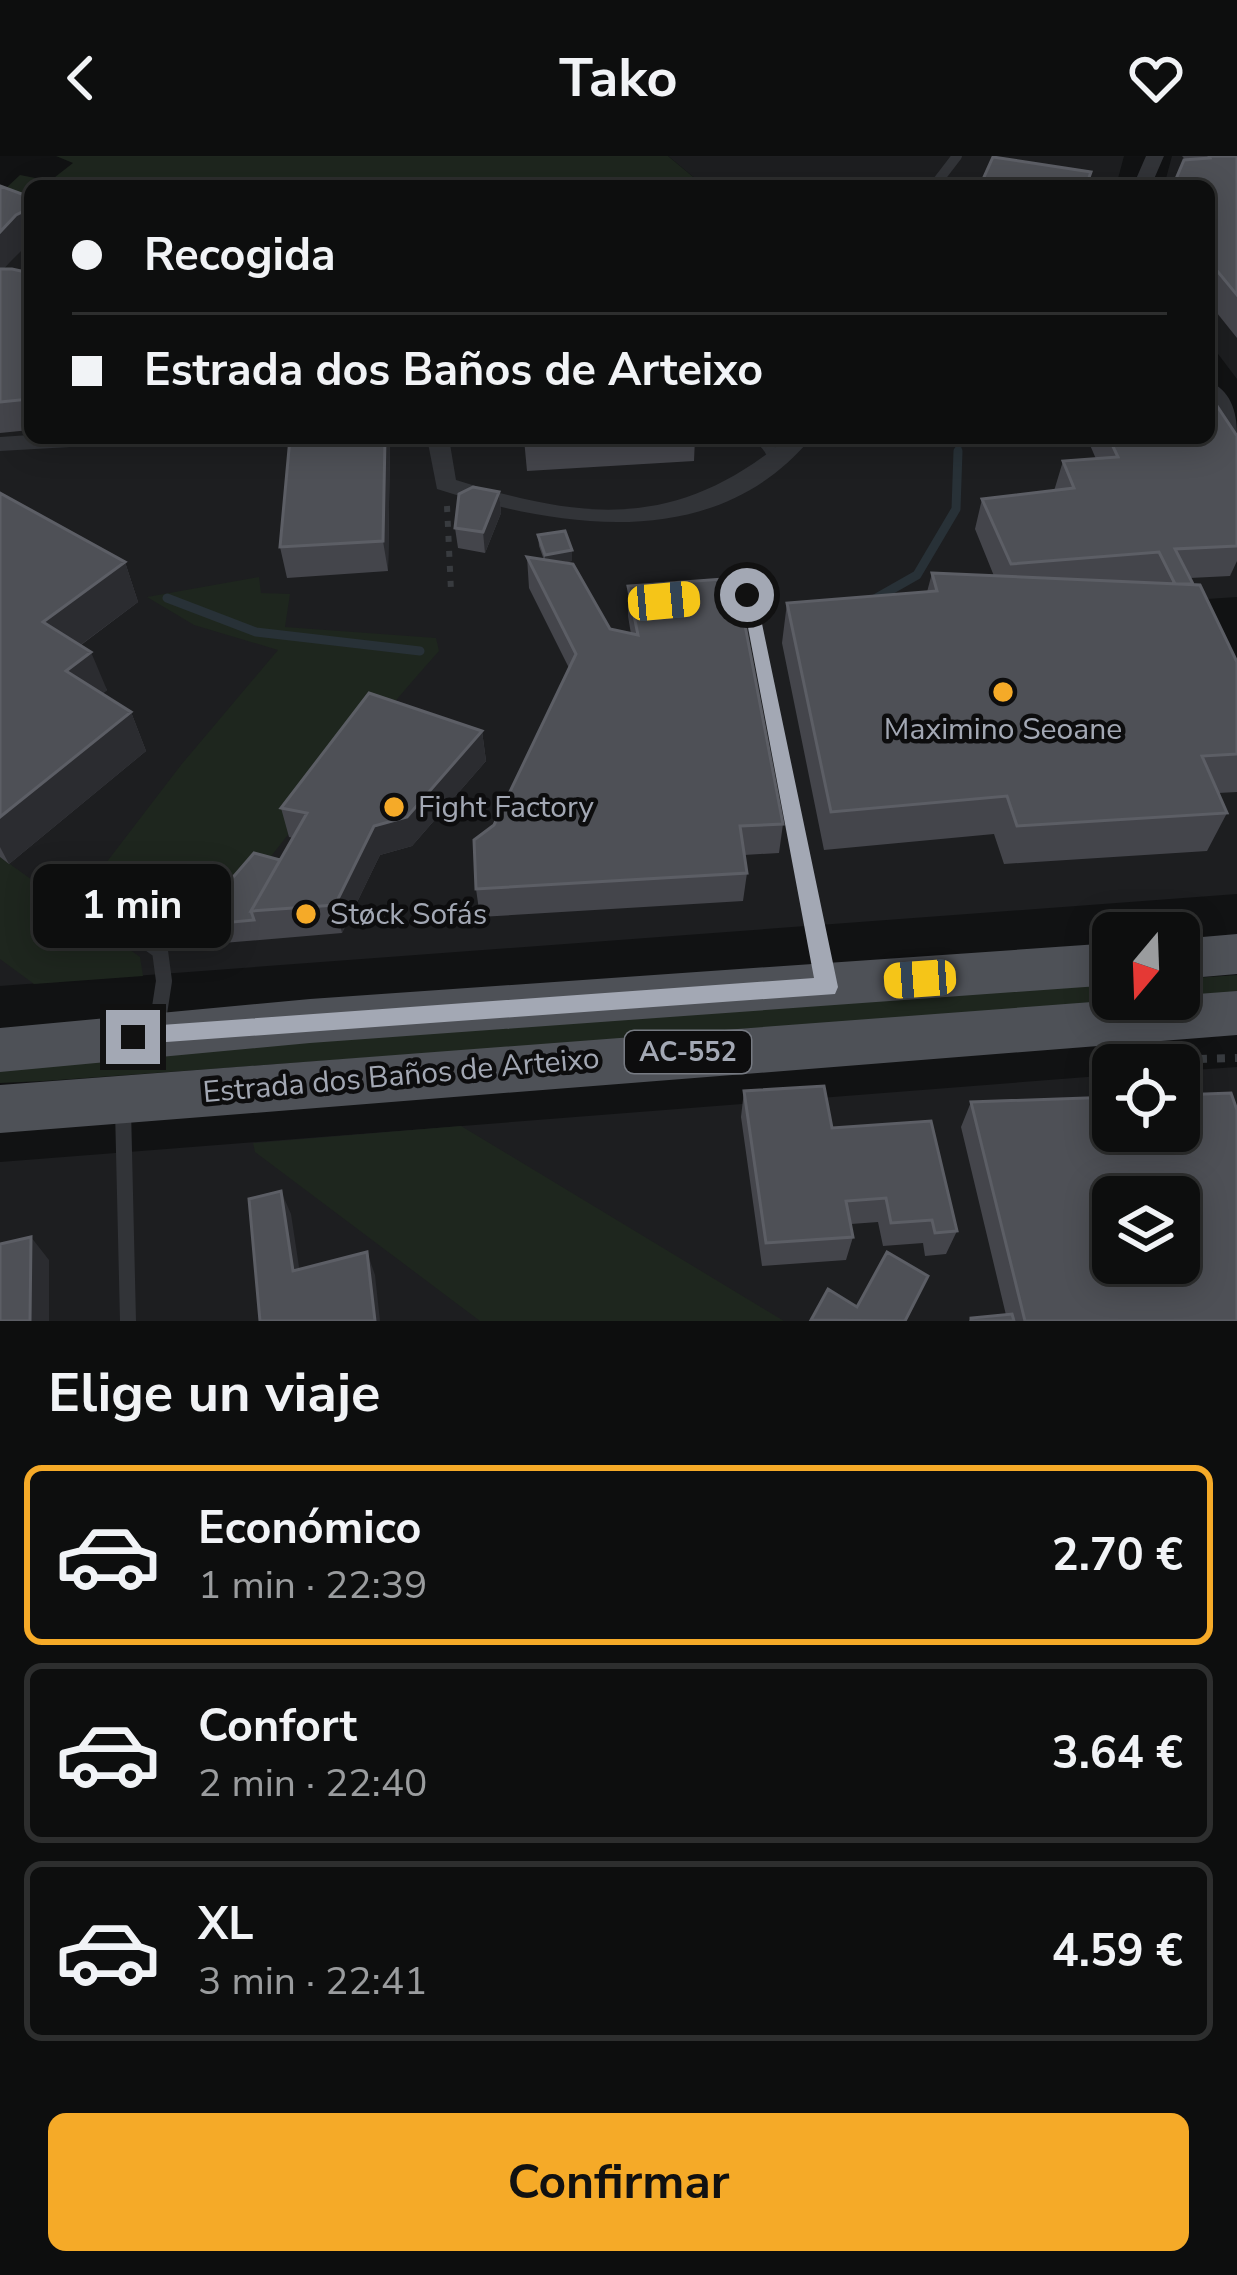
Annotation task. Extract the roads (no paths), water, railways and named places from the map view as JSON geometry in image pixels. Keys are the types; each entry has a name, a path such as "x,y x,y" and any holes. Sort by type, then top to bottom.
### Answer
{"main road":[{"path":"1200,957 1237,954"},
{"name":"Estrada dos Baños de Arteixo","path":"0,1032 310,1021 1092,966"},
{"name":"Estrada dos Baños de Arteixo","path":"0,1109 1237,1013"},
{"name":"Estrada dos Baños de Arteixo","path":"0,1050 310,1021"},
{"name":"Estrada dos Baños de Arteixo","path":"0,1097 131,1096"}],"street":[{"path":"1215,396 1237,426"},
{"path":"439,444 446,484 514,508 594,520 708,503 747,484 794,444"},
{"path":"1130,1021 1237,1033"}],"lane":[{"path":"765,444 778,460"},
{"path":"705,598 747,595 827,987"},
{"path":"81,895 160,951 164,981 157,1027"},
{"path":"128,1321 131,1096"}],"waterway":[{"path":"958,454 959,444"},
{"path":"873,600 917,575 956,509 958,451"},
{"path":"167,598 256,632 420,651"}],"place":[{"name":"Maximino Seoane","path":"1003,692"},
{"name":"Fight Factory","path":"394,807"},
{"name":"Støck Sofás","path":"306,914"}]}
